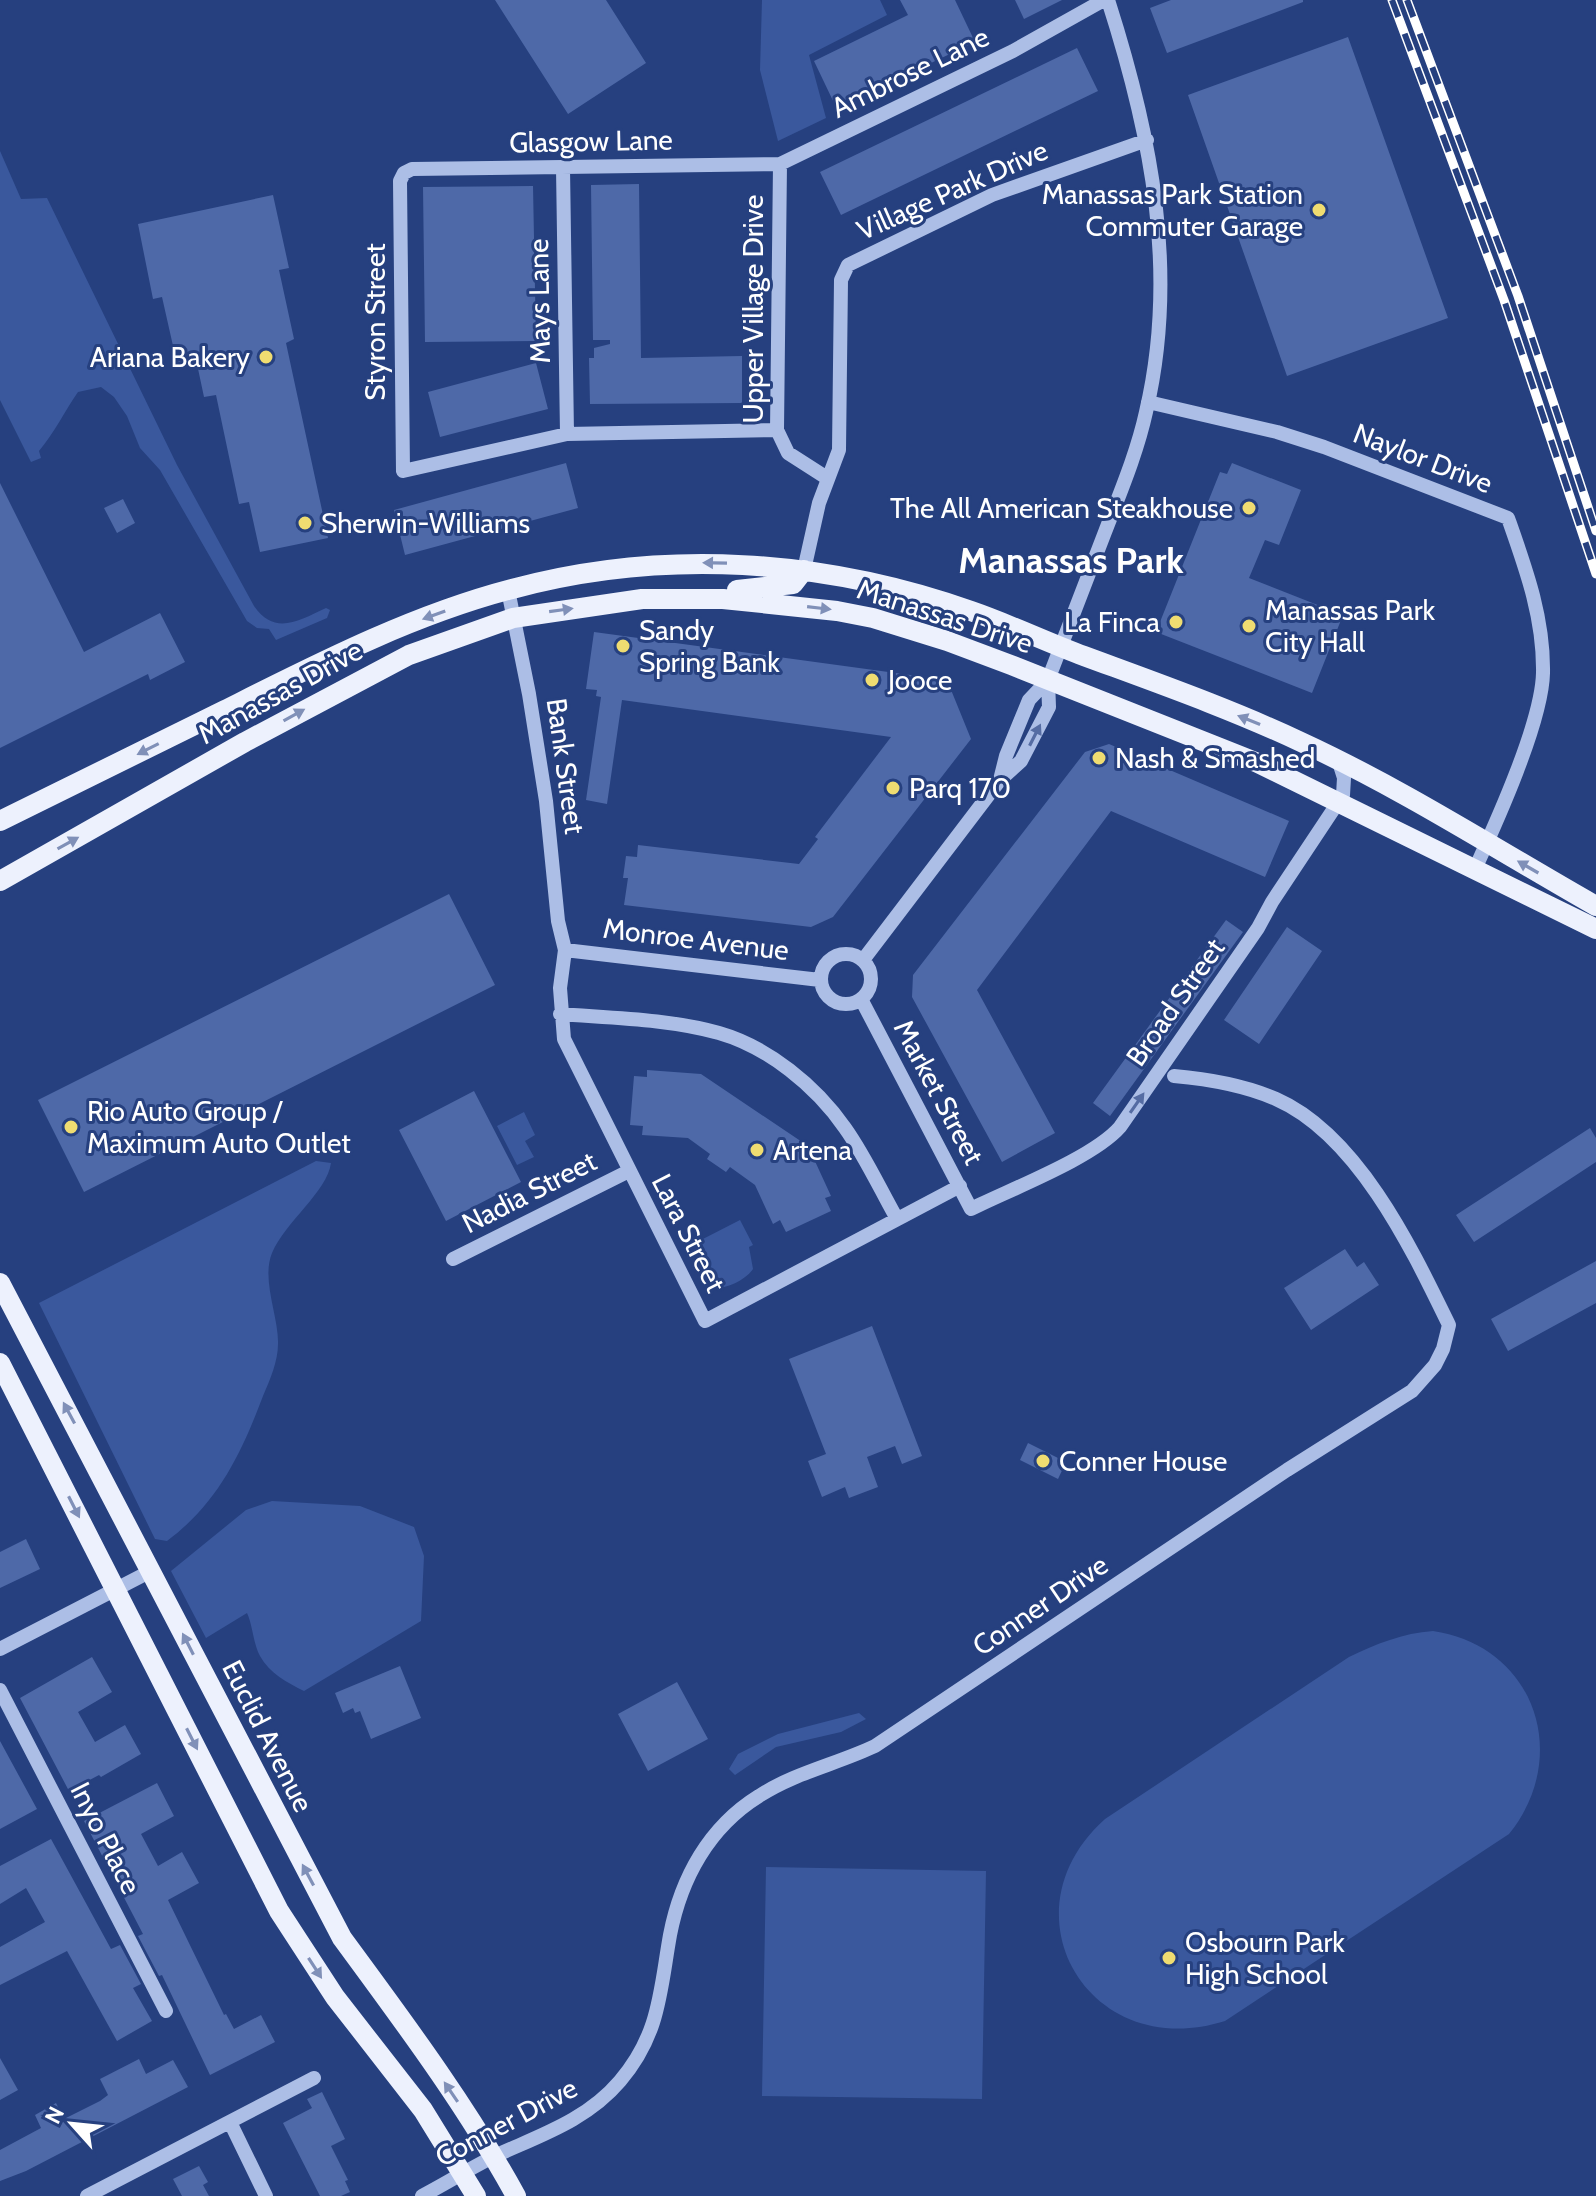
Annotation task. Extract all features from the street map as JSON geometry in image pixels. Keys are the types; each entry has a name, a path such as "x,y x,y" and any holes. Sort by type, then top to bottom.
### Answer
{"main road":[{"name":"Manassas Drive","path":"0,821 286,679 403,626 508,590 556,578 660,564 741,563 804,570 910,592 972,611 1218,707 1338,759 1596,906"},
{"path":"698,599 726,590 793,584 804,570"},
{"name":"Manassas Drive","path":"0,881 360,679 409,655 513,618 642,599 698,599 769,602 837,611 873,618 947,641 1258,763 1596,929"},
{"name":"Euclid Avenue","path":"0,1283 342,1938 404,2022 494,2157 516,2196"},
{"path":"0,1363 279,1911 335,1997 423,2110 476,2196"}],"street":[{"path":"863,960 1000,780 1021,761 1049,707 1048,680 1124,482 1148,402 1158,319 1158,211 1147,140 1129,66 1106,0"},
{"name":"Ambrose Lane","path":"780,164 1013,51 1106,0"},
{"name":"Village Park Drive","path":"804,570 827,478 839,450 841,280 848,265 992,195 1147,140"},
{"name":"Glasgow Lane","path":"404,173 412,169 780,164"},
{"name":"Upper Village Drive","path":"780,164 777,430 788,453 827,478"},
{"name":"Mays Lane","path":"563,168 567,434"},
{"name":"Styron Street","path":"404,173 400,181 403,471 567,434"},
{"name":"Naylor Drive","path":"1148,402 1232,419 1289,435 1508,518 1533,589 1543,677 1522,753 1475,869"},
{"path":"567,434 777,430"},
{"name":"Bank Street","path":"508,590 546,801 558,921 565,950"},
{"path":"1338,759 1345,790 1339,802"},
{"name":"Broad Street","path":"971,1209 1081,1155 1109,1138 1120,1127 1258,928 1339,802"},
{"name":"Monroe Avenue","path":"565,950 820,980"},
{"name":"Lara Street","path":"565,950 560,1014 566,1045 705,1321 960,1186"},
{"path":"847,954 863,960 871,976 871,985 861,999 847,1005 839,1004 826,995 820,980 825,964 831,958 847,954"},
{"name":"Market Street","path":"861,999 971,1209"},
{"path":"560,1014 687,1027 720,1033 751,1046 784,1067 829,1107 846,1129 897,1219"},
{"name":"Conner Drive","path":"422,2196 494,2157 575,2119 596,2105 622,2079 650,2031 661,1998 677,1904 690,1872 718,1829 734,1814 784,1782 842,1762 887,1739 1287,1470 1412,1391 1435,1365 1449,1325 1392,1217 1362,1174 1327,1133 1277,1099 1249,1089 1174,1076"},
{"name":"Nadia Street","path":"453,1259 629,1171"},
{"path":"0,1649 151,1571"},
{"name":"Inyo Place","path":"0,1690 166,2011"},
{"path":"87,2196 314,2078"},
{"path":"230,2122 266,2196"}],"shaded area":[{"path":"762,0 880,0 887,15 809,55 826,118 778,141 760,70"},
{"path":"0,151 21,199 47,198 177,465 254,606 270,621 279,623 296,621 326,608 330,610 327,618 276,640 269,629 257,628 247,621 160,470 140,448 127,416 114,397 101,387 78,392 39,451 41,458 31,462 0,400"},
{"path":"524,1112 535,1135 525,1141 534,1157 517,1165 497,1126"},
{"path":"316,1161 331,1163 328,1174 278,1241 269,1264 278,1350 255,1417 214,1494 167,1541 155,1539 39,1303"},
{"path":"740,1220 753,1245 749,1247 753,1269 730,1285 709,1286 702,1279 692,1257 705,1250 699,1241"},
{"path":"272,1501 360,1506 414,1527 424,1556 421,1621 304,1691 268,1668 258,1651 247,1613 206,1638 171,1571 246,1510"},
{"path":"1433,1631 1468,1641 1497,1658 1518,1681 1533,1709 1540,1739 1538,1771 1528,1803 1509,1834 1225,2021 1176,2029 1134,2021 1100,2001 1075,1971 1061,1936 1060,1896 1074,1856 1105,1819 1349,1657 1390,1640"},
{"path":"859,1713 866,1719 841,1732 776,1747 735,1775 729,1769 738,1754 778,1734"},
{"path":"766,1867 986,1871 982,2099 762,2096"}],"building":[{"path":"495,0 606,0 646,63 568,114"},
{"path":"900,0 955,0 975,42 931,63 929,59 835,105 814,61 908,15"},
{"path":"1015,0 1062,0 1024,19"},
{"path":"1171,0 1303,2 1167,53 1150,8"},
{"name":"Manassas Park Station Commuter Garage","path":"1348,37 1448,318 1287,376 1188,95"},
{"path":"1077,48 1098,91 841,215 820,172"},
{"path":"639,184 641,358 742,356 742,403 590,404 589,358 594,358 594,348 610,344 610,340 593,340 591,185"},
{"path":"533,186 536,341 425,342 423,187"},
{"path":"273,195 289,268 279,270 294,339 286,343 328,538 260,552 249,502 239,504 216,395 204,397 197,364 178,368 162,297 153,299 138,224"},
{"path":"536,363 548,409 440,437 428,392"},
{"path":"566,463 578,508 405,555 394,510"},
{"name":"Manassas Park City Hall","path":"1232,463 1301,490 1279,545 1265,540 1249,578 1343,615 1312,693 1156,632 1220,472 1227,474"},
{"path":"0,483 84,652 160,613 185,662 150,680 148,674 0,748"},
{"path":"123,499 135,523 117,533 104,508"},
{"name":"Parq 170","path":"594,632 947,680 971,739 833,917 811,927 624,905 628,878 623,878 626,856 637,857 638,845 799,864 818,839 815,837 891,737 622,700 607,804 586,800 601,697 596,696 597,690 586,689"},
{"name":"Parq 170","path":"1109,744 1289,821 1265,877 1111,811 977,990 1055,1133 1002,1162 912,997 913,975 1085,752"},
{"path":"449,894 495,985 84,1192 38,1100"},
{"path":"1226,920 1243,932 1110,1116 1093,1103"},
{"path":"1287,927 1322,951 1259,1044 1224,1020"},
{"name":"Artena","path":"647,1070 701,1074 808,1146 831,1196 825,1198 831,1211 786,1232 780,1220 773,1224 755,1185 730,1167 726,1172 707,1159 710,1154 688,1138 642,1135 643,1126 630,1125 634,1076 647,1077"},
{"path":"474,1091 521,1182 446,1221 399,1130"},
{"path":"1590,1128 1596,1138 1596,1162 1474,1242 1456,1215"},
{"path":"1345,1249 1357,1267 1364,1262 1379,1285 1311,1330 1284,1288"},
{"path":"1596,1261 1596,1303 1508,1351 1491,1319"},
{"path":"872,1326 922,1456 902,1464 895,1446 867,1457 878,1487 849,1498 845,1487 822,1497 808,1461 826,1454 789,1359"},
{"name":"Conner House","path":"1028,1443 1066,1462 1058,1479 1020,1460"},
{"path":"26,1539 40,1569 0,1588 0,1552"},
{"path":"92,1657 112,1692 78,1712 95,1742 125,1725 141,1754 69,1791 20,1698"},
{"path":"400,1666 421,1718 371,1739 360,1711 355,1713 353,1708 343,1713 335,1693"},
{"path":"677,1682 708,1739 648,1771 618,1714"},
{"path":"0,1741 37,1809 0,1829"},
{"path":"157,1783 174,1816 141,1834 158,1866 182,1852 199,1883 168,1900 224,2015 234,2029 261,2015 275,2042 210,2075 162,1975 159,1976 138,1936 143,1934 84,1821"},
{"path":"51,1839 111,1949 120,1945 141,1984 133,1988 152,2021 117,2041 67,1951 0,1985 0,1947 45,1922 26,1888 0,1904 0,1866"},
{"path":"0,2058 18,2090 0,2100"},
{"path":"139,2059 146,2074 173,2060 188,2087 26,2171 0,2181 0,2150 41,2128 35,2115 56,2103 64,2119 100,2101 108,2095 100,2079"},
{"path":"322,2092 345,2139 331,2146 348,2180 345,2181 350,2192 341,2196 320,2196 283,2123 312,2108 307,2099"},
{"path":"199,2166 208,2182 203,2185 209,2196 182,2196 173,2179"}],"railway":[{"path":"1392,0 1504,300 1596,574"},
{"path":"1407,0 1518,296 1596,531"}],"place":[{"name":"Manassas Park Station Commuter Garage","path":"1319,210"},
{"name":"Ariana Bakery","path":"266,357"},
{"name":"The All American Steakhouse","path":"1249,508"},
{"name":"Sherwin-Williams","path":"305,523"},
{"name":"La Finca","path":"1176,622"},
{"name":"Manassas Park City Hall","path":"1249,626"},
{"name":"Sandy Spring Bank","path":"623,646"},
{"name":"Jooce","path":"872,680"},
{"name":"Nash & Smashed","path":"1099,758"},
{"name":"Parq 170","path":"893,788"},
{"name":"Rio Auto Group / Maximum Auto Outlet","path":"71,1127"},
{"name":"Artena","path":"757,1150"},
{"name":"Conner House","path":"1043,1461"},
{"name":"Osbourn Park High School","path":"1169,1958"}],"district":[{"name":"Manassas Park","path":"1071,560"}]}
